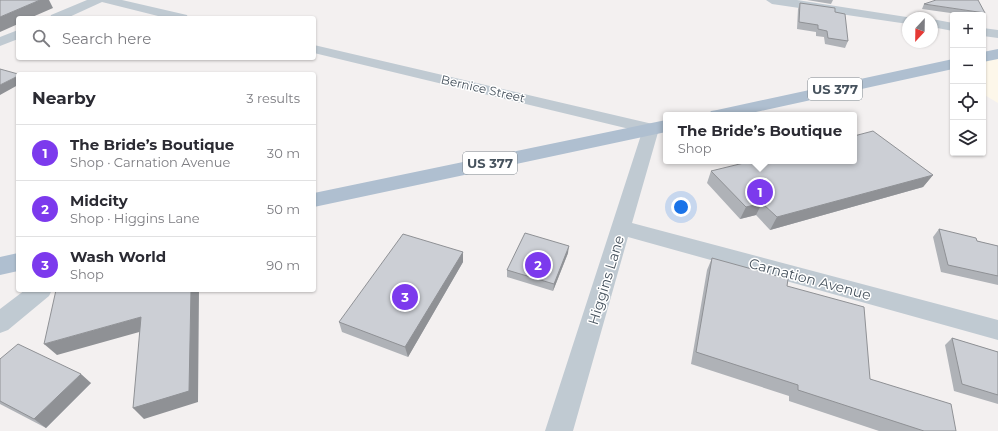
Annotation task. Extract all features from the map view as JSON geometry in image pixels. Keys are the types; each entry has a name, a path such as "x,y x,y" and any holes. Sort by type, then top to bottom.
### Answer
{"main road":[{"path":"986,56 998,54"},
{"name":"US 377","path":"730,112 950,65"},
{"name":"US 377","path":"316,200 659,128"},
{"path":"0,266 16,262"}],"street":[{"path":"61,16 98,0"},
{"path":"106,0 174,16"},
{"path":"772,0 902,19"},
{"path":"938,25 950,27"},
{"path":"986,32 998,34"},
{"path":"0,42 16,35"},
{"name":"Bernice Street","path":"316,49 659,128"},
{"name":"Higgins Lane","path":"559,431 622,228 659,128"},
{"name":"Carnation Avenue","path":"622,228 998,330"},
{"path":"0,323 39,292"}],"shaded area":[{"path":"998,54 998,103 986,96 986,56"}],"building":[{"path":"0,0 40,0 0,17"},
{"path":"936,0 978,0 984,12 978,12 924,4"},
{"path":"800,3 835,8 835,12 845,14 848,41 828,38 827,31 818,29 818,25 799,22"},
{"path":"0,69 16,73 16,77 0,85"},
{"path":"873,131 933,175 777,217 762,203 746,207 711,171 740,164 857,164 857,135"},
{"path":"939,229 976,238 977,241 998,246 998,276 948,265"},
{"path":"525,233 569,246 554,284 507,270"},
{"path":"403,234 463,252 405,347 339,322"},
{"path":"712,258 788,279 787,286 864,307 870,379 951,404 956,431 924,431 798,390 798,385 696,352"},
{"path":"56,292 191,292 189,391 133,408 141,317 44,344"},
{"path":"952,338 998,352 998,395 962,384"},
{"path":"18,344 81,374 34,419 0,401 0,359"}],"place":[{"name":"The Bride’s Boutique","path":"760,192"},
{"name":"Midcity","path":"538,265"},
{"name":"Wash World","path":"405,297"}]}
